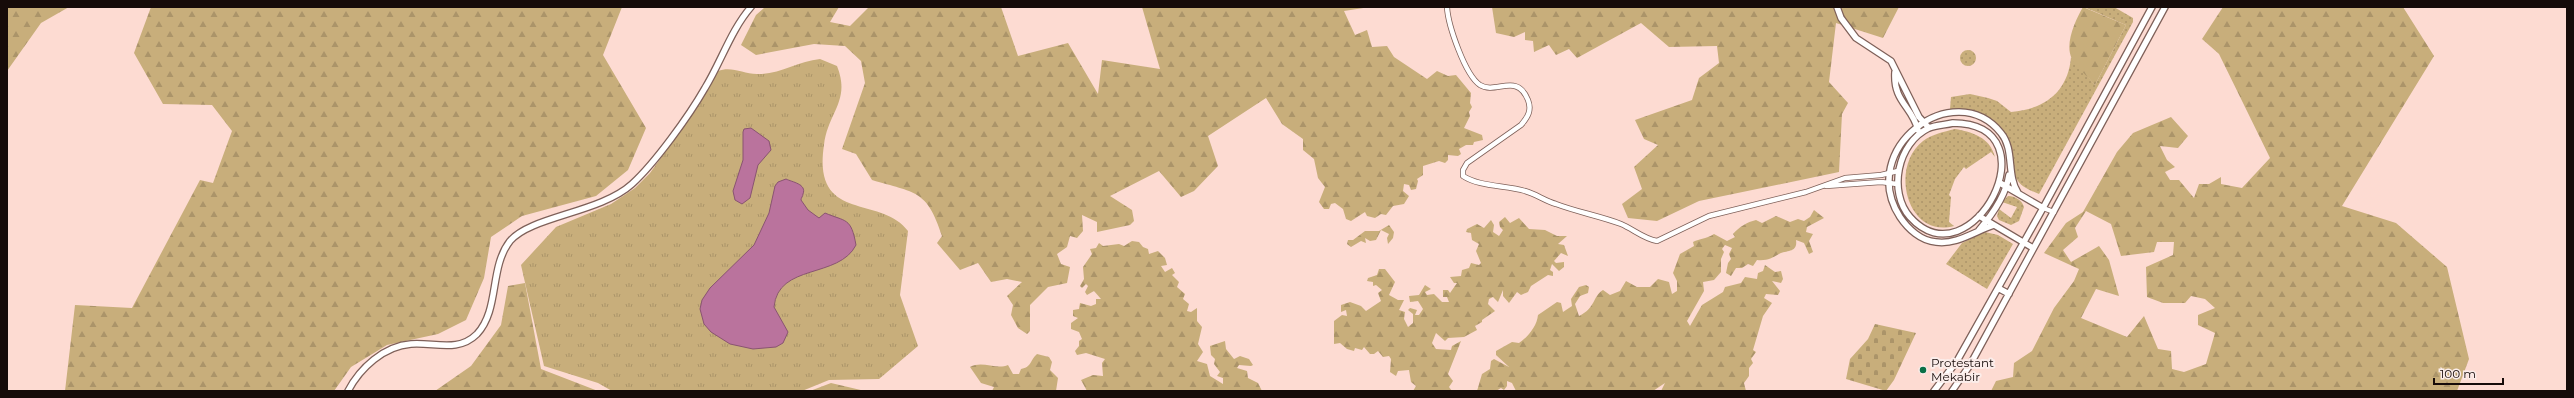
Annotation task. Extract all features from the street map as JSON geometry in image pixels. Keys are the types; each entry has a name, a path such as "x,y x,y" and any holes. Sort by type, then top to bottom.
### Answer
{"main road":[{"path":"348,391 370,364 388,350 412,344 456,345 470,340 488,316 499,264 510,241 525,230 597,205 632,184 690,112 705,88 739,24 751,7"},
{"path":"1837,7 1847,28 1856,38 1887,58 1923,122 1929,128"},
{"path":"1934,391 1957,361 2044,208 2152,7"},
{"path":"1952,391 1968,369 2165,7"},
{"path":"1896,72 1897,95 1917,126 1919,135"},
{"path":"1994,225 1951,242 1936,242 1921,238 1906,226 1896,211 1888,184 1888,174 1895,154 1905,138 1923,122 1952,113 1970,114 1986,120 2001,133 2008,145 2012,184 2018,193"},
{"path":"1964,123 1979,127 1989,135 2002,158 2003,169 2000,183 1979,216 1961,231 1945,234 1926,230 1907,214 1901,202 1897,184 1898,171 1910,146 1919,135 1929,128 1964,123"},
{"path":"1977,231 1987,221 2007,187 2010,170"},
{"path":"2000,183 2044,208"},
{"path":"1979,216 2033,248"},
{"path":"1998,288 2009,294"}],"street":[{"path":"1448,7 1457,46 1474,81 1486,88 1513,85 1521,89 1530,103 1527,118 1521,125 1467,163 1463,170 1463,176 1471,181 1502,185 1535,194 1555,204 1610,220 1650,240 1657,241 1709,216 1825,186 1844,178 1888,174 1898,171"},
{"path":"1825,186 1880,182 1897,184"},
{"path":"2044,208 2054,212"}],"green space":[{"path":"7,7 69,7 41,23 7,71"},
{"path":"151,7 622,7 603,55 646,128 628,170 596,196 522,216 491,237 484,278 466,320 438,334 387,345 351,367 334,391 65,391 75,305 132,308 200,180 213,183 232,131 212,105 163,104 134,53"},
{"path":"765,7 839,7 830,22 850,26 869,7 1001,7 1018,56 1068,43 1098,94 1102,60 1160,69 1142,7 1370,7 1344,11 1355,35 1367,30 1372,47 1387,46 1394,57 1427,79 1437,71 1448,76 1456,75 1471,93 1470,103 1472,107 1469,112 1470,116 1464,128 1482,135 1483,140 1474,142 1473,145 1466,145 1459,149 1461,154 1458,156 1448,155 1448,160 1445,163 1439,161 1423,166 1423,175 1417,179 1416,189 1411,190 1409,185 1404,184 1403,191 1409,196 1404,204 1393,206 1386,215 1381,214 1375,218 1367,216 1365,212 1351,221 1346,219 1343,209 1335,203 1331,204 1329,209 1324,209 1319,202 1325,187 1318,178 1314,159 1303,150 1303,139 1282,124 1266,98 1208,136 1218,166 1194,191 1181,197 1159,171 1110,196 1132,210 1134,221 1130,225 1097,232 1097,222 1082,215 1083,231 1077,238 1070,236 1067,247 1057,254 1061,264 1070,267 1067,283 1048,287 1030,305 1030,331 1027,334 1018,328 1011,315 1013,305 1007,296 1022,282 1007,279 991,282 978,263 960,270 937,243 942,236 931,209 925,201 918,195 909,191 872,180 856,154 842,149 865,83 861,61 845,46 814,44 756,55 741,45 756,15"},
{"path":"1492,7 1899,7 1883,38 1836,23 1829,82 1848,103 1842,114 1839,172 1699,201 1657,221 1628,218 1622,204 1642,189 1634,167 1658,145 1644,139 1635,120 1692,100 1699,78 1719,63 1717,46 1669,47 1641,23 1577,58 1569,49 1556,55 1549,45 1534,52 1533,41 1525,40 1525,32 1514,37 1496,33"},
{"path":"2083,7 2126,25 2095,85 2074,62 2070,53 2070,39 2077,18"},
{"path":"2084,7 2114,7 2133,18 2133,22 2039,194 2025,187 2016,178 2014,173 2011,146 2006,136 1999,128 1991,121 1972,112 1950,109 1951,97 1970,94 1988,98 1997,101 2011,112 2034,107 2044,103 2060,89 2069,69 2071,57 2095,85 2126,25"},
{"path":"2223,7 2403,7 2434,56 2342,206 2396,223 2447,267 2469,359 2457,391 1991,391 1996,381 2013,377 2014,363 2032,351 2054,308 2074,281 2079,269 2044,253 2066,223 2083,212 2117,152 2133,133 2171,117 2188,136 2178,148 2160,146 2167,160 2175,167 2165,172 2170,180 2179,180 2194,198 2199,184 2209,184 2221,177 2221,184 2242,188 2270,158 2219,54 2202,39","holes":["2086,211 2111,224 2121,256 2154,252 2157,242 2174,242 2173,255 2146,267 2147,297 2163,303 2185,303 2191,296 2205,299 2215,308 2198,315 2198,325 2215,333 2206,364 2184,372 2172,369 2171,351 2158,349 2144,316 2127,337 2081,318 2096,289 2119,296 2109,260 2099,246 2071,262 2063,250 2078,237 2075,228"]},
{"path":"1965,50 1971,50 1976,55 1974,64 1971,66 1965,66 1960,61 1960,55"},
{"path":"820,59 837,66 841,78 840,98 826,134 824,145 823,170 828,187 838,197 851,204 882,213 896,220 908,231 900,295 918,346 879,379 829,380 802,391 612,391 598,383 544,366 521,265 556,227 611,204 635,188 650,173 699,105 718,71 728,69 752,74 765,74 804,62"},
{"path":"1955,129 1974,134 1985,140 1993,150 1995,157 1991,152 1966,169 1964,167 1955,179 1949,195 1951,197 1949,222 1954,226 1938,227 1925,222 1915,212 1908,198 1905,183 1907,167 1913,153 1923,141 1942,132"},
{"path":"2008,196 2018,199 2022,202 2024,207 2019,221 2011,225 1999,220 1997,216 1999,209 2011,218 2017,207 2002,202"},
{"path":"1814,210 1824,218 1807,227 1806,232 1813,234 1809,241 1813,252 1809,254 1804,243 1796,240 1794,249 1769,259 1757,260 1753,266 1748,264 1742,268 1736,268 1731,276 1726,273 1728,263 1731,259 1729,254 1732,248 1725,245 1722,249 1724,252 1721,259 1721,272 1714,280 1703,282 1704,291 1687,321 1690,326 1702,305 1723,292 1725,287 1741,283 1745,277 1757,279 1758,273 1763,271 1765,265 1775,272 1781,271 1783,279 1781,283 1772,281 1780,291 1778,295 1766,294 1764,298 1772,303 1763,316 1753,350 1756,352 1751,359 1753,363 1749,368 1749,376 1744,383 1746,391 1661,391 1665,383 1653,391 1516,391 1512,383 1507,381 1507,386 1504,390 1501,388 1496,391 1477,391 1482,374 1490,369 1491,361 1494,359 1509,367 1496,355 1496,351 1512,342 1519,343 1522,341 1534,327 1538,315 1557,302 1561,303 1563,312 1572,306 1571,299 1579,287 1586,285 1589,287 1588,293 1580,296 1575,304 1579,316 1588,310 1603,290 1610,295 1620,291 1626,281 1637,287 1650,287 1658,279 1669,282 1672,294 1677,291 1677,281 1673,273 1680,254 1694,246 1693,242 1714,234 1727,241 1735,237 1733,234 1746,223 1756,220 1762,223 1776,216 1790,222 1798,219 1804,221 1810,217"},
{"path":"1505,217 1510,223 1519,218 1529,229 1545,230 1557,236 1567,236 1558,244 1564,245 1568,256 1561,253 1554,261 1556,263 1564,262 1564,267 1559,271 1552,264 1550,270 1553,272 1553,276 1548,275 1531,286 1528,292 1521,295 1517,292 1509,303 1503,296 1503,290 1498,302 1493,297 1489,299 1488,304 1495,311 1475,326 1477,330 1464,337 1448,338 1445,341 1436,333 1432,343 1436,349 1451,350 1452,346 1461,341 1448,374 1453,381 1449,387 1452,391 1413,391 1416,386 1411,382 1409,370 1398,371 1396,376 1390,372 1391,359 1389,356 1383,357 1378,351 1374,354 1370,354 1364,347 1362,350 1355,348 1354,351 1347,349 1340,343 1334,344 1334,321 1342,315 1347,316 1346,310 1341,312 1341,305 1350,302 1361,306 1366,311 1381,301 1378,293 1382,290 1376,285 1373,286 1373,282 1367,281 1368,278 1377,275 1379,269 1385,269 1395,282 1389,295 1398,300 1404,300 1399,310 1405,312 1404,319 1408,327 1413,323 1413,314 1408,310 1410,308 1417,310 1415,315 1419,315 1423,309 1418,301 1410,302 1409,296 1419,295 1425,285 1431,289 1425,292 1427,295 1434,294 1442,302 1449,302 1447,297 1443,297 1443,290 1448,290 1450,293 1457,283 1454,283 1450,277 1461,276 1462,270 1469,268 1471,263 1479,265 1481,263 1476,251 1479,244 1472,240 1471,233 1466,232 1467,229 1477,224 1484,228 1491,220 1494,225 1493,232 1499,236 1503,230 1500,227 1499,222"},
{"path":"1389,225 1394,232 1393,238 1388,244 1387,238 1389,234 1381,230 1376,240 1370,241 1365,238 1366,243 1361,241 1351,247 1347,244 1348,240 1353,240 1365,231 1379,231"},
{"path":"1985,232 1998,235 2013,244 1987,289 1946,264 1962,243"},
{"path":"1132,241 1139,242 1143,247 1148,249 1149,254 1158,251 1165,258 1167,265 1161,266 1165,272 1172,268 1175,273 1172,275 1179,282 1177,287 1185,294 1183,299 1189,304 1187,311 1191,312 1197,308 1197,321 1202,327 1198,344 1203,352 1197,361 1207,364 1210,376 1223,384 1223,378 1217,376 1220,372 1214,364 1215,359 1211,355 1210,346 1225,341 1226,349 1234,359 1240,356 1249,359 1253,365 1239,365 1237,368 1247,371 1248,378 1258,383 1262,391 1087,391 1081,380 1093,375 1103,376 1102,363 1105,359 1086,353 1077,355 1075,351 1079,346 1079,341 1082,339 1079,332 1071,329 1071,323 1078,318 1073,316 1073,310 1079,309 1080,303 1091,306 1096,304 1096,299 1101,299 1094,291 1087,295 1085,292 1088,286 1086,284 1082,288 1080,286 1084,279 1083,267 1092,254 1090,249 1096,248 1099,243 1103,246 1119,244 1124,246"},
{"path":"525,283 541,369 598,391 435,391 471,366 501,325 508,286"},
{"path":"1875,324 1916,333 1894,380 1886,391 1846,379 1850,359 1868,339"},
{"path":"1037,354 1049,357 1052,362 1050,370 1058,378 1056,391 992,391 994,387 981,383 970,367 979,364 999,366 1008,365 1013,374 1019,374 1021,369 1027,367"},
{"path":"831,383 865,391 810,391"}],"shaded area":[{"path":"751,128 769,141 771,150 758,165 750,198 742,204 735,200 733,191 743,160 743,132 744,129"},
{"path":"786,179 803,188 804,191 801,200 808,210 819,218 825,213 843,220 850,225 856,245 848,256 837,263 797,277 786,284 778,293 774,307 788,332 783,343 776,347 753,349 730,344 711,332 704,324 700,309 702,300 710,288 754,245 769,213 775,186 778,182"}],"place":[{"name":"Protestant Mekabir","path":"1923,370"}]}
